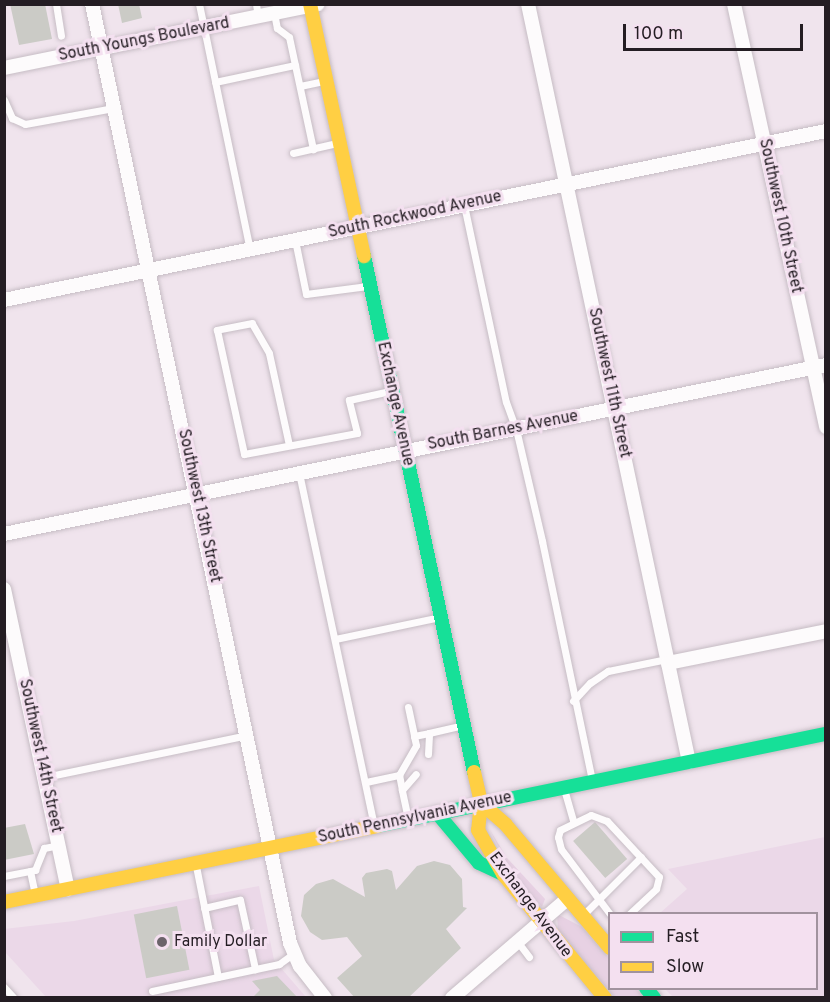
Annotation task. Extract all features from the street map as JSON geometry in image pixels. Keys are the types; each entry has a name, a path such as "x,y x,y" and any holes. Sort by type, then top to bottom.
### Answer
{"main road":[{"name":"Exchange Avenue","path":"312,5 339,143 481,803 478,830 503,874 539,922 605,998"},
{"name":"South Pennsylvania Avenue","path":"5,902 825,734"},
{"name":"Exchange Avenue","path":"481,803 506,825 566,900 608,947"},
{"path":"437,813 478,863 503,874"}],"street":[{"name":"Southwest 13th Street","path":"92,4 293,954 325,998"},
{"name":"Southwest 11th Street","path":"528,4 689,762"},
{"name":"Southwest 10th Street","path":"734,4 764,144 819,366 825,427"},
{"name":"South Youngs Boulevard","path":"4,68 204,28 257,11 274,14 312,5"},
{"name":"South Rockwood Avenue","path":"4,300 825,131"},
{"name":"South Barnes Avenue","path":"4,534 819,366"},
{"name":"Southwest 14th Street","path":"4,589 68,889"},
{"path":"668,661 825,632"},
{"path":"452,998 566,900"}],"lane":[{"path":"56,4 61,36"},
{"path":"199,4 250,250"},
{"path":"274,14 277,28 289,37 313,148"},
{"path":"215,82 295,65"},
{"path":"300,86 326,81"},
{"path":"4,100 12,118 25,124 114,108"},
{"path":"293,153 339,143"},
{"path":"464,205 506,402 516,429 591,781"},
{"path":"295,240 306,294 370,285"},
{"path":"289,445 269,353 252,323 217,330 244,454 357,433 350,400 392,391"},
{"path":"299,472 375,826"},
{"path":"335,639 440,617"},
{"path":"573,701 590,683 608,671 668,661"},
{"path":"408,707 416,745 399,775 408,820"},
{"path":"414,736 463,725"},
{"path":"426,750 429,733"},
{"path":"45,777 248,735"},
{"path":"402,790 412,774"},
{"path":"366,782 399,775"},
{"path":"563,786 573,821"},
{"path":"608,913 561,849 560,830 573,821 591,815 607,821 660,883 630,912"},
{"path":"4,876 35,870 44,848 59,845"},
{"path":"581,916 640,857"},
{"path":"196,863 218,977"},
{"path":"30,871 35,896"},
{"path":"204,908 240,900 255,969"},
{"path":"517,941 529,957"},
{"path":"152,991 279,964 293,954"},
{"path":"4,987 14,998"}],"shaded area":[{"path":"490,830 507,858 545,899 542,907 513,876"},
{"path":"825,837 825,997 673,997 666,990 818,990 818,912 661,912 687,889 668,869"},
{"path":"259,886 274,960 306,997 46,997 5,952 4,929 74,921"},
{"path":"557,914 582,927 608,957 608,990 558,931"},
{"path":"608,990 637,990 644,997 614,997"}],"building":[{"path":"10,4 45,4 52,39 19,45"},
{"path":"118,4 139,4 142,18 122,23"},
{"path":"595,822 627,859 605,878 573,841"},
{"path":"25,824 34,854 4,860 4,828"},
{"path":"434,861 450,865 462,879 463,907 467,908 446,929 461,948 408,998 355,998 337,978 362,956 347,937 322,940 310,932 301,916 304,895 316,884 333,879 365,897 362,878 366,873 387,869 392,871 396,890 417,866"},
{"name":"Family Dollar","path":"177,906 189,970 146,978 134,914"},
{"path":"277,976 298,998 252,998 260,990 252,981"}],"traffic: fast":[{"path":"364,256 474,772"},
{"path":"377,826 826,734"},
{"path":"437,813 479,863 503,874"},
{"path":"648,990 654,998"}],"traffic: slow":[{"path":"310,4 364,256"},
{"path":"474,772 481,803 478,830 503,874 605,998"},
{"path":"481,803 506,825 608,946"},
{"path":"4,902 377,826"}],"place":[{"name":"Family Dollar","path":"162,942"}]}
